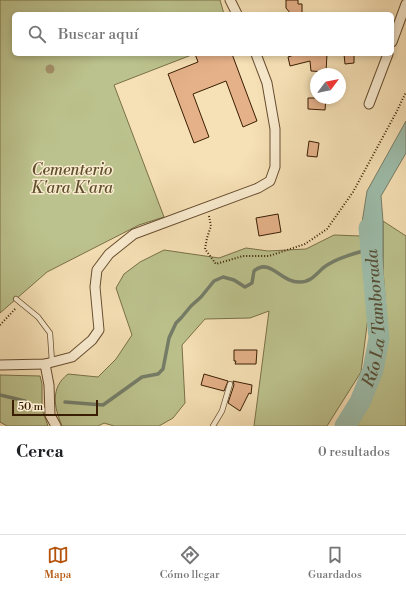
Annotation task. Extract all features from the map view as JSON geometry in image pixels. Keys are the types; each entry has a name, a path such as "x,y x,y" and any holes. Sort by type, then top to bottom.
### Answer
{"street":[{"path":"230,0 236,12"},
{"path":"394,37 406,4"},
{"path":"0,364 48,363 72,357 92,340 99,330 95,287 97,270 109,254 134,234 258,188 270,181 275,167 275,129 267,83 257,56"},
{"path":"369,104 387,56"},
{"path":"48,363 50,415 56,426"}],"lane":[{"path":"16,299 38,317 50,333 48,363"},
{"path":"213,426 222,410 230,384"}],"path":[{"path":"207,207 211,226 205,248 216,264 243,256 269,256 304,244 327,229 354,192 406,92"},
{"path":"0,325 21,304"}],"green space":[{"name":"Cementerio K'ara K'ara","path":"0,0 220,0 223,12 12,12 12,56 189,56 114,85 164,217 139,225 47,272 0,313"},
{"path":"383,221 406,236 406,426 356,426 383,365 387,324 383,269"},
{"path":"334,235 361,236 369,310 361,372 327,426 254,426 269,311 250,318 205,319 182,345 185,403 173,418 159,426 114,426 104,423 98,426 62,426 57,412 55,398 58,385 62,379 68,374 98,377 116,359 132,335 116,288 124,274 140,262 164,250 219,258 246,248 268,251 306,249"},
{"path":"0,375 40,376 42,384 42,409 48,426 7,426 0,422"}],"shaded area":[{"name":"Río La Tamborada","path":"406,121 406,153 381,196 383,221 383,269 362,245 361,229 367,191"}],"building":[{"path":"286,0 298,0 298,4 302,4 302,12 289,12 286,8"},
{"path":"196,56 233,56 257,121 243,127 226,81 193,94 209,137 194,143 168,74 198,62"},
{"path":"291,56 327,56 326,68 311,68 310,61 290,66 288,57"},
{"path":"344,56 354,56 354,63 345,64"},
{"path":"308,98 310,98 310,104 326,104 325,110 308,109"},
{"path":"309,141 319,143 317,157 307,156"},
{"path":"278,214 281,232 259,236 256,218"},
{"path":"234,350 257,350 256,364 235,364 236,361 234,361"},
{"path":"204,374 228,381 224,391 201,385"},
{"path":"233,381 252,385 251,394 249,393 240,411 228,403 234,385"}],"waterway":[{"name":"Río La Tamborada","path":"345,426 360,402 373,370 379,338 369,228"},
{"path":"65,402 103,405 142,377 158,374 163,369 169,338 176,323 214,281 223,277 234,280 245,287 252,283 254,271 260,267 265,267 287,279 304,282 316,275 328,265 345,257 369,249"},
{"path":"0,395 25,401"}]}
